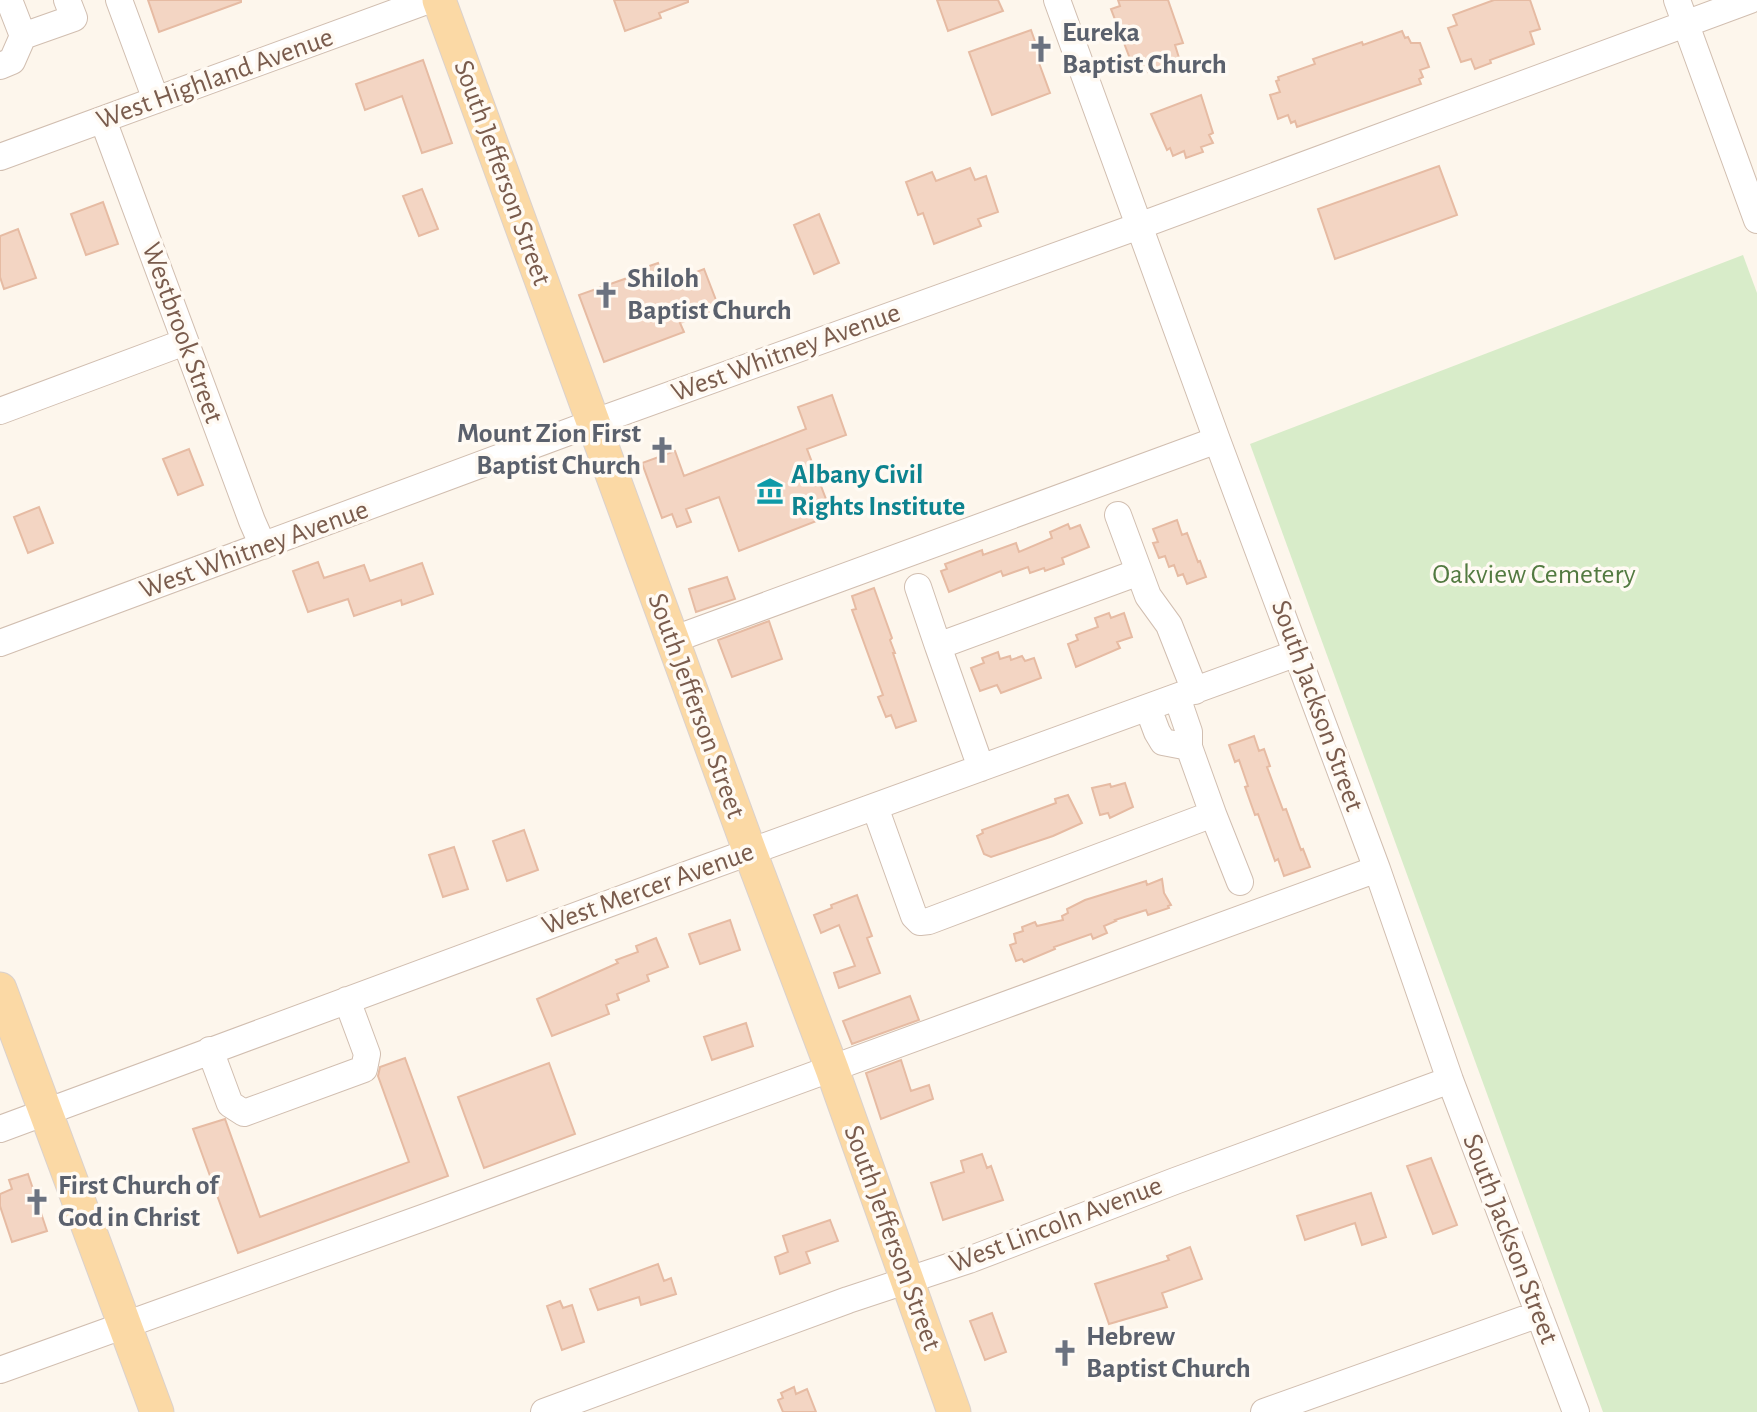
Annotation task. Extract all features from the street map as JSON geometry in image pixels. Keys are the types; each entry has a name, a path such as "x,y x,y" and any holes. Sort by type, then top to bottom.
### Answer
{"main road":[{"name":"South Jefferson Street","path":"439,0 832,1069 954,1412"},
{"path":"0,989 157,1412"}],"street":[{"path":"0,66 12,61 23,36 9,0"},
{"path":"23,36 74,18 67,0"},
{"path":"119,0 156,100"},
{"name":"West Highland Avenue","path":"0,158 429,0"},
{"name":"South Jackson Street","path":"1057,0 1377,869 1450,1080 1576,1412"},
{"path":"1750,0 1681,12 1757,220"},
{"name":"West Whitney Avenue","path":"0,643 1139,226 1681,12"},
{"name":"Westbrook Street","path":"103,120 251,521 263,546"},
{"path":"0,411 185,342"},
{"path":"673,640 1217,440"},
{"path":"1118,515 1148,596 1169,625 1186,694 1189,747 1240,882"},
{"path":"939,646 1139,572"},
{"path":"918,587 981,768"},
{"name":"West Mercer Avenue","path":"0,1129 1297,653"},
{"path":"1148,708 1163,742 1189,747"},
{"path":"875,807 914,916 920,922 929,921 1213,814"},
{"path":"0,1370 1377,869"},
{"path":"210,1050 230,1104 244,1113 256,1109 364,1069 367,1054 347,1000"},
{"name":"West Lincoln Avenue","path":"544,1412 906,1279 969,1260 1450,1080"},
{"path":"1264,1412 1539,1314"}],"green space":[{"name":"Oakview Cemetery","path":"1743,255 1757,293 1757,1412 1603,1412 1250,444"}],"building":[{"path":"148,0 241,0 241,2 159,32"},
{"path":"614,0 688,2 659,13 661,18 625,31"},
{"path":"937,0 998,0 1003,11 948,31"},
{"path":"1118,0 1168,0 1183,43 1175,45 1180,61 1148,72 1145,64 1138,67 1137,62 1132,64 1111,9 1120,6"},
{"path":"1494,0 1530,0 1540,29 1530,32 1534,44 1490,60 1491,63 1475,69 1471,59 1461,62 1448,28 1457,25 1453,15"},
{"path":"1031,30 1050,93 992,115 969,52"},
{"path":"1402,31 1411,43 1420,43 1429,67 1420,70 1423,77 1419,79 1421,84 1297,127 1295,121 1291,123 1288,115 1278,119 1270,95 1280,92 1276,81 1279,80 1278,77 1315,64 1313,59"},
{"path":"423,60 452,143 422,153 402,96 365,110 356,84"},
{"path":"1201,95 1213,133 1209,135 1213,143 1201,147 1203,152 1186,158 1184,151 1173,156 1170,148 1167,150 1151,114"},
{"path":"1439,166 1457,215 1335,259 1318,209"},
{"path":"970,168 975,180 986,176 998,212 978,219 981,226 934,244 923,213 918,215 906,182 932,172 936,181"},
{"path":"422,189 438,229 419,236 403,196"},
{"path":"103,202 118,244 86,255 71,214"},
{"path":"819,214 839,263 814,274 794,225"},
{"path":"18,229 36,278 4,289 0,277 0,236"},
{"path":"658,263 666,284 704,269 719,308 680,323 684,332 604,362 579,295 630,277 629,273"},
{"name":"Albany Civil Rights Institute","path":"832,395 846,435 807,449 832,515 739,551 719,497 686,509 691,522 677,527 672,514 662,518 642,463 675,451 684,476 806,429 798,407"},
{"path":"189,449 203,485 178,495 163,459"},
{"path":"39,507 53,543 28,553 14,517"},
{"path":"1177,520 1182,535 1187,533 1206,577 1187,584 1183,574 1178,576 1174,565 1169,567 1165,556 1159,558 1153,543 1158,542 1153,529"},
{"path":"1068,524 1070,529 1080,525 1089,547 1062,558 1064,564 1030,573 1028,567 1003,576 1001,571 949,592 941,571 947,569 945,564 982,550 983,555 1016,543 1019,552 1052,538 1050,532"},
{"path":"318,562 324,578 364,565 370,581 422,563 433,594 402,605 401,600 354,616 348,599 308,612 293,571"},
{"path":"727,577 735,599 696,612 689,589"},
{"path":"874,588 892,638 890,640 893,653 916,721 896,728 891,715 886,717 878,697 883,695 852,610 856,609 852,596"},
{"path":"1109,613 1111,618 1124,613 1132,637 1117,642 1120,648 1076,667 1068,644 1078,640 1076,635 1098,627 1095,618"},
{"path":"769,621 782,659 732,677 718,640"},
{"path":"998,652 1000,659 1010,656 1011,660 1022,656 1025,661 1034,658 1041,678 1001,693 997,685 980,691 971,668 984,663 982,658"},
{"path":"1254,736 1259,751 1264,749 1270,766 1267,767 1283,810 1286,809 1310,867 1284,876 1278,859 1275,861 1258,814 1255,815 1239,760 1235,762 1229,745"},
{"path":"1125,783 1133,807 1110,818 1108,813 1100,815 1092,788"},
{"path":"1068,795 1082,823 991,857 984,854 977,836 983,833 982,830 1056,803 1055,799"},
{"path":"524,830 538,870 507,881 493,841"},
{"path":"454,847 468,889 443,897 429,855"},
{"path":"1162,879 1164,893 1171,905 1169,908 1148,915 1146,910 1115,920 1104,926 1107,933 1093,939 1091,934 1054,947 1055,949 1024,962 1022,959 1016,961 1010,945 1016,943 1014,934 1023,931 1022,927 1035,922 1037,926 1063,920 1062,916 1068,913 1067,909 1085,900 1146,881 1147,885"},
{"path":"857,895 872,936 867,938 880,973 839,988 834,973 855,966 839,925 821,933 814,915"},
{"path":"730,920 740,950 700,964 689,934"},
{"path":"656,938 668,967 647,975 649,981 617,994 619,1000 606,1005 609,1014 552,1036 537,999 618,963 616,960 638,952 636,946"},
{"path":"910,996 919,1020 852,1044 843,1021"},
{"path":"746,1023 753,1046 712,1060 704,1037"},
{"path":"405,1058 448,1176 238,1253 193,1129 225,1119 260,1217 409,1162 378,1076 380,1067"},
{"path":"901,1060 911,1091 929,1085 933,1099 881,1119 866,1073"},
{"path":"549,1063 575,1134 484,1168 458,1097"},
{"path":"982,1154 987,1168 991,1166 1003,1200 943,1220 931,1183 964,1172 961,1161"},
{"path":"1431,1158 1457,1225 1433,1234 1407,1166"},
{"path":"28,1174 47,1231 12,1242 0,1206 0,1194 12,1189 9,1180"},
{"path":"1371,1193 1386,1237 1362,1245 1355,1223 1305,1240 1297,1216"},
{"path":"830,1220 838,1241 806,1252 810,1263 780,1274 775,1257 788,1252 783,1236"},
{"path":"1190,1247 1202,1279 1162,1293 1167,1307 1109,1324 1095,1284 1169,1260 1167,1256"},
{"path":"658,1264 664,1281 671,1278 676,1294 641,1305 639,1297 598,1310 590,1289"},
{"path":"560,1301 563,1308 572,1305 584,1342 562,1350 547,1306"},
{"path":"992,1313 1006,1352 985,1360 970,1321"},
{"path":"794,1387 796,1394 807,1389 816,1412 783,1412 778,1400 783,1398 781,1393"}],"place":[{"name":"Eureka Baptist Church","path":"1041,49"},
{"name":"Shiloh Baptist Church","path":"606,295"},
{"name":"Mount Zion First Baptist Church","path":"662,450"},
{"name":"Albany Civil Rights Institute","path":"770,491"},
{"name":"First Church of God in Christ","path":"37,1202"},
{"name":"Hebrew Baptist Church","path":"1065,1353"}]}
